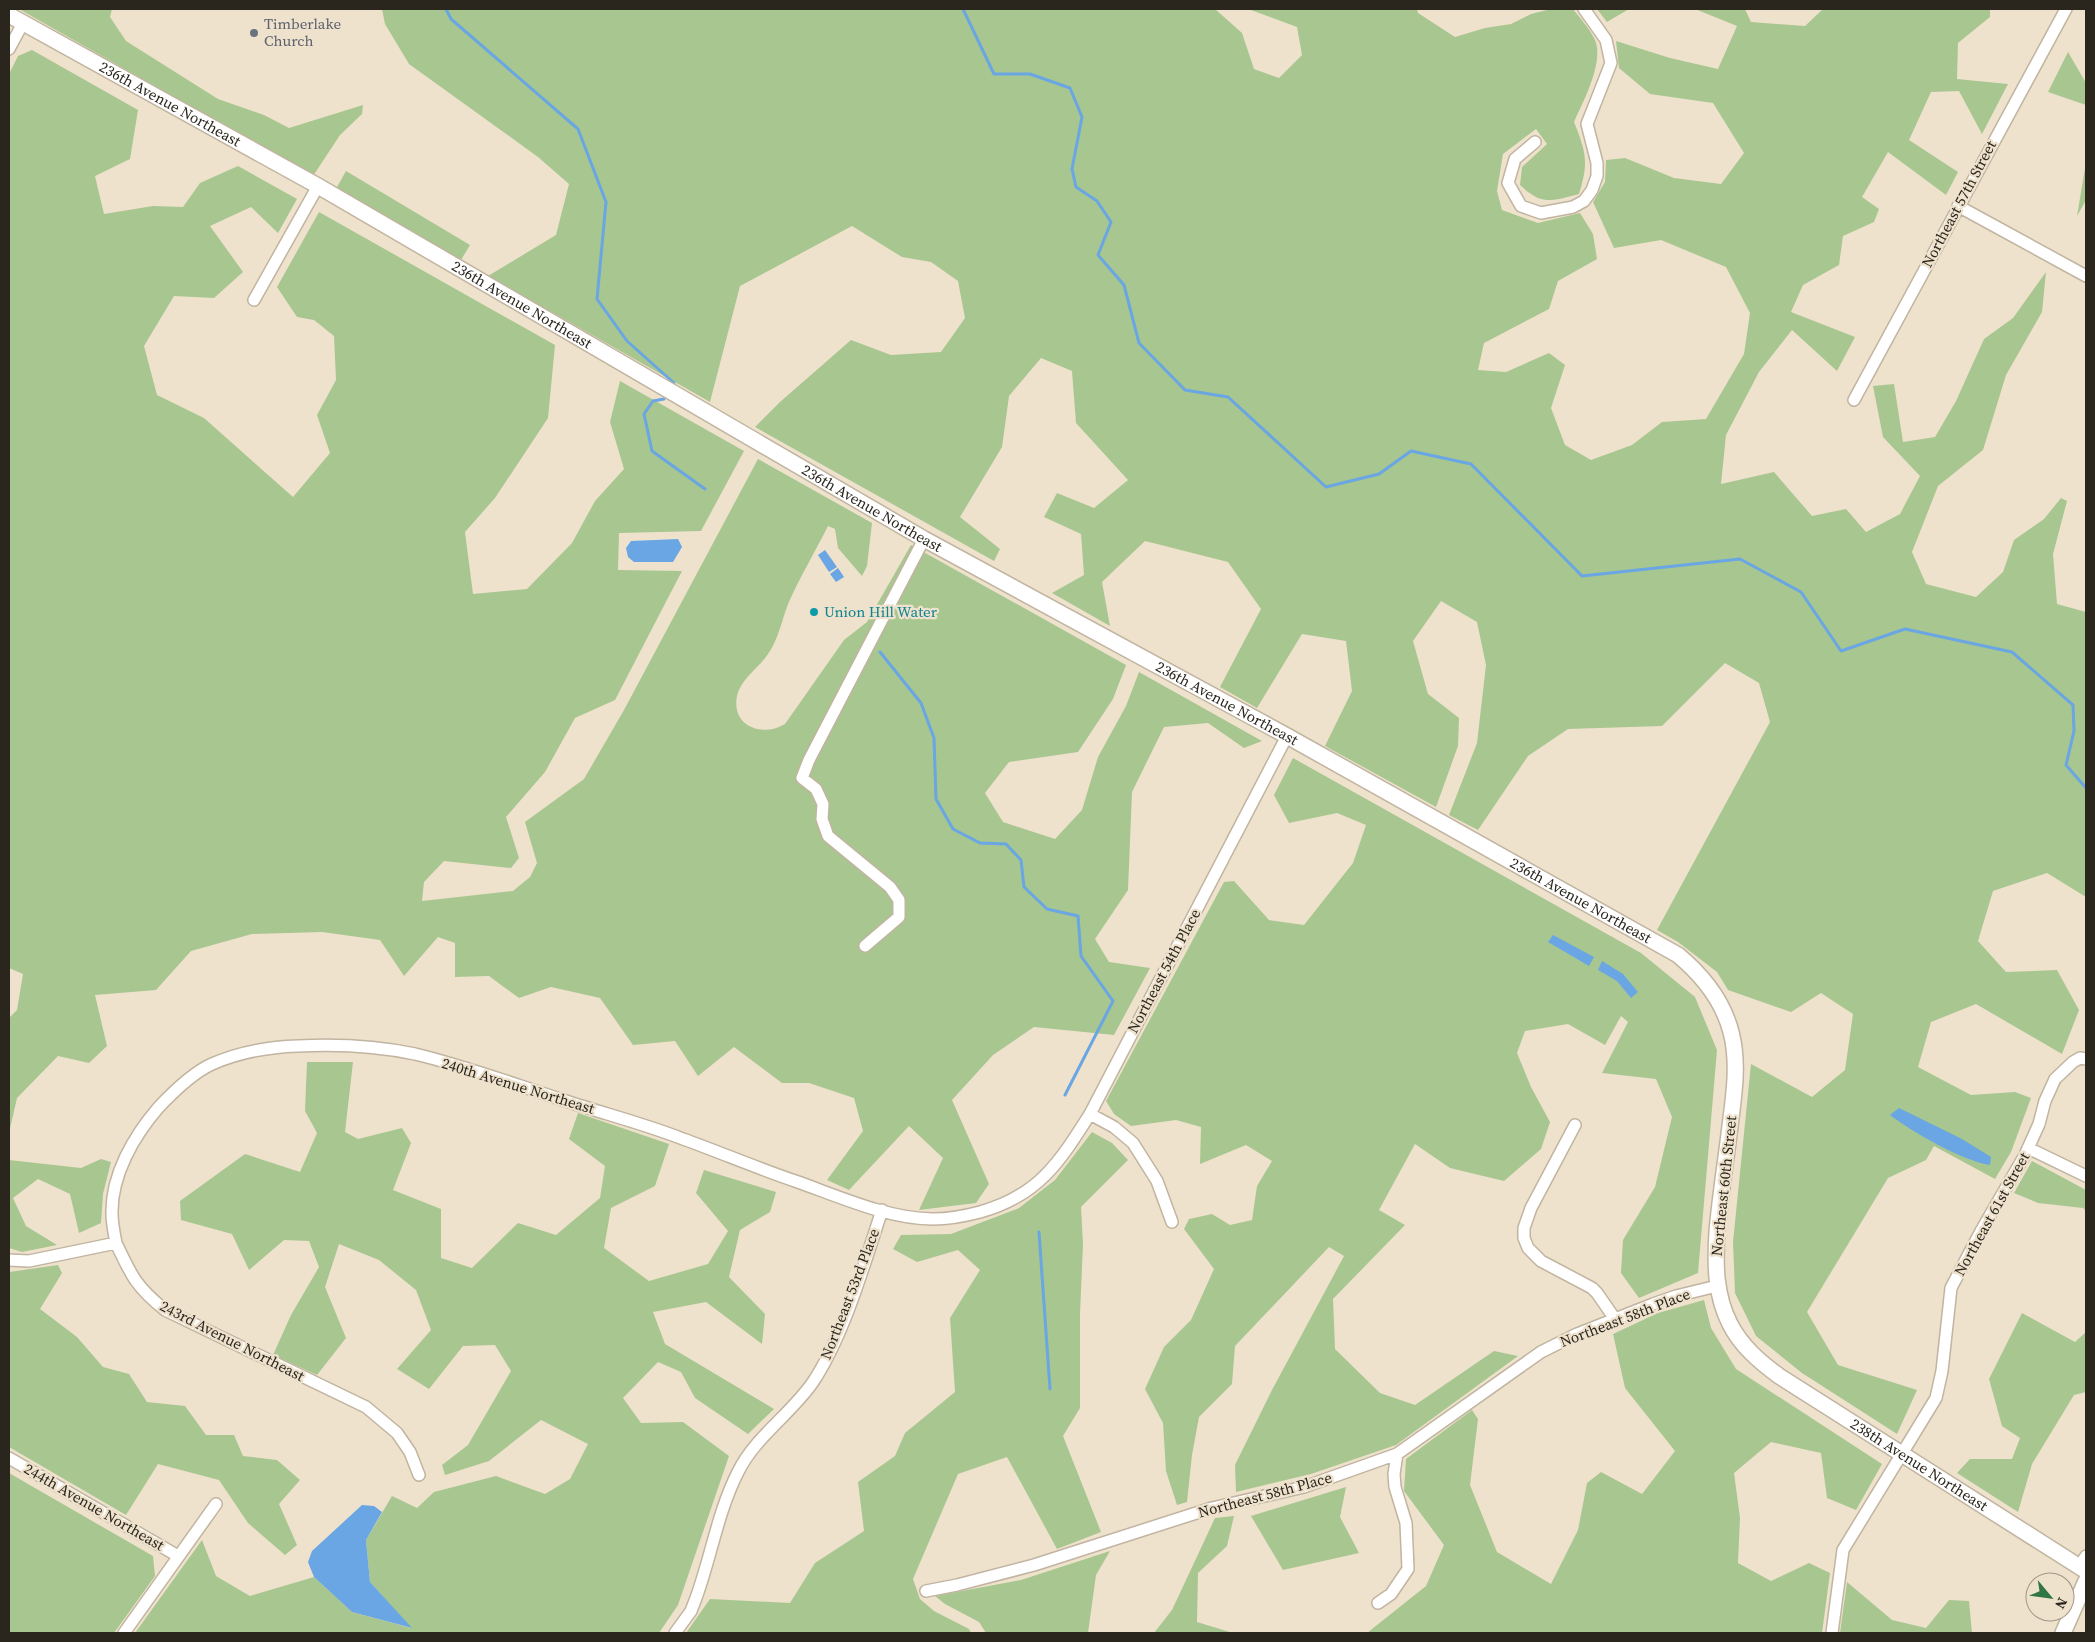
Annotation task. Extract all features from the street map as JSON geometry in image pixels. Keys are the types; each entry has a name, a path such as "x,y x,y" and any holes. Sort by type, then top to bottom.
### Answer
{"street":[{"path":"1535,142 1515,159 1508,184 1521,206 1541,213 1573,207 1584,201 1592,190 1597,176 1597,164 1587,124 1611,63 1606,40 1584,9"},
{"name":"Northeast 57th Street","path":"1854,400 2066,9"},
{"name":"236th Avenue Northeast","path":"9,15 318,186 924,539 1287,736 1662,945 1690,965 1708,984 1723,1010"},
{"path":"9,49 22,23"},
{"path":"254,300 318,186"},
{"path":"1958,206 2086,276"},
{"path":"865,946 899,917 899,900 890,887 828,836 822,818 823,804 816,789 802,778 809,760 924,539"},
{"name":"Northeast 54th Place","path":"1023,1194 1050,1171 1070,1146 1090,1114 1287,736"},
{"name":"Northeast 60th Street","path":"1723,1010 1731,1031 1735,1067 1733,1100 1716,1241 1717,1286 1729,1323 1736,1335 1753,1354"},
{"name":"240th Avenue Northeast","path":"116,1243 112,1213 114,1194 120,1172 134,1141 165,1101 192,1077 211,1065 237,1055 278,1047 328,1044 413,1054 464,1067 682,1138 760,1169 907,1217 934,1219 962,1216 997,1207 1023,1194"},
{"name":"Northeast 61st Street","path":"1832,1633 1843,1550 1900,1453 1936,1398 1942,1372 1951,1288 1980,1231 2028,1148 2039,1124 2045,1100 2055,1079 2073,1062 2080,1058 2086,1059"},
{"path":"1090,1114 1114,1128 1134,1143 1157,1181 1172,1222"},
{"path":"1575,1125 1531,1208 1524,1228 1524,1238 1528,1248 1541,1261 1592,1288 1614,1319"},
{"path":"2028,1148 2086,1176"},
{"name":"Northeast 53rd Place","path":"675,1633 691,1611 702,1583 738,1471 750,1454 812,1383 831,1350 882,1210"},
{"path":"9,1260 30,1261 116,1243"},
{"name":"243rd Avenue Northeast","path":"116,1243 134,1281 147,1297 165,1310 366,1407 397,1433 410,1452 419,1475"},
{"name":"Northeast 58th Place","path":"926,1591 1034,1565 1212,1508 1304,1487 1397,1454 1541,1352 1577,1334 1614,1319 1676,1296 1717,1286"},
{"name":"238th Avenue Northeast","path":"1753,1354 1779,1376 1900,1453 2084,1565"},
{"path":"1378,1603 1391,1594 1408,1569 1406,1523 1395,1487 1394,1474 1397,1454"},
{"name":"244th Avenue Northeast","path":"9,1458 178,1556"},
{"path":"124,1633 216,1504"},
{"path":"2064,1633 2086,1581"}],"green space":[{"path":"19,9 112,9 110,17 126,41 218,99 264,115 289,128 363,105 362,114 340,135 313,176"},
{"path":"382,9 1215,9 1242,33 1254,69 1279,78 1302,55 1297,27 1248,9 1417,9 1418,13 1455,37 1485,28 1511,24 1531,14 1551,9 1573,9 1590,31 1597,47 1592,80 1574,122 1585,157 1584,173 1579,194 1554,200 1541,199 1520,185 1522,167 1547,144 1536,129 1503,154 1497,191 1502,210 1538,223 1580,213 1593,234 1597,259 1558,281 1549,309 1484,343 1478,370 1506,372 1549,353 1565,365 1551,408 1565,445 1591,460 1632,445 1662,422 1706,419 1744,354 1750,313 1726,267 1661,240 1614,248 1593,202 1605,182 1606,160 1625,158 1674,178 1721,184 1744,153 1713,103 1650,94 1619,68 1616,41 1670,58 1718,69 1737,26 1695,9 1745,9 1751,22 1805,26 1823,9 1990,9 1990,17 1958,43 1957,79 2008,84 1982,134 1959,91 1931,92 1909,140 1958,172 1946,195 1888,152 1862,197 1879,209 1874,222 1843,236 1839,265 1803,285 1791,312 1855,337 1837,371 1792,330 1759,372 1726,435 1721,484 1774,472 1812,516 1846,509 1866,532 1900,514 1920,476 1883,437 1873,386 1894,384 1903,442 1935,437 1956,401 1984,339 2013,318 2046,272 2042,312 2006,375 1983,450 1938,486 1912,552 1926,584 1976,597 2003,572 2014,540 2044,519 2061,498 2067,501 2053,554 2057,604 2086,612 2086,897 2047,873 1993,891 1978,941 2006,972 2057,970 2079,1010 2062,1054 1976,1004 1931,1022 1918,1067 1971,1095 2015,1092 2031,1098 2011,1152 1995,1179 1934,1146 1926,1160 1888,1178 1807,1312 1838,1365 1917,1390 1897,1434 1802,1373 1756,1336 1735,1293 1733,1242 1751,1064 1812,1097 1845,1070 1853,1014 1821,993 1791,1012 1728,990 1717,972 1678,942 1657,930 1770,722 1759,683 1725,663 1662,726 1568,729 1528,756 1478,830 1449,815 1477,743 1486,665 1477,622 1441,601 1413,641 1428,694 1459,718 1458,746 1436,807 1325,746 1352,691 1346,641 1302,634 1257,708 1220,687 1261,609 1228,562 1145,541 1102,582 1110,626 1052,593 1084,575 1081,534 1044,517 1057,493 1094,508 1128,480 1076,423 1072,371 1041,358 1009,396 1002,447 960,517 1000,549 994,561 755,427 780,402 851,340 891,355 941,352 965,318 958,281 931,262 902,257 852,226 740,286 710,402 488,276 556,235 569,184 538,157 409,64 385,24"},
{"path":"1597,9 1629,9 1607,22"},
{"path":"32,50 138,110 130,159 95,176 104,214 153,206 183,207 200,183 238,166 297,199 278,233 251,207 210,226 243,272 214,298 174,296 144,346 157,395 204,418 293,497 330,453 317,415 336,380 334,336 314,320 297,317 277,287 319,212 555,345 548,418 495,498 465,532 473,594 527,589 572,543 595,501 624,469 610,422 620,381 744,451 701,531 619,533 618,570 682,571 615,700 575,718 545,772 506,817 519,858 511,868 444,861 424,882 422,901 513,891 530,877 537,863 525,822 584,779 624,710 758,459 872,523 867,566 862,576 838,548 835,529 828,526 788,604 771,648 764,659 746,678 739,690 736,706 743,722 750,726 767,730 785,724 844,640 867,622 911,545 1126,665 1113,699 1078,752 1009,762 985,793 1003,822 1055,839 1082,810 1098,757 1126,706 1139,672 1262,741 1244,748 1208,723 1164,727 1132,792 1128,890 1095,939 1109,962 1150,968 1114,1035 1034,1027 993,1055 952,1100 989,1184 976,1203 919,1210 943,1158 909,1126 849,1190 827,1180 863,1131 854,1098 809,1083 782,1083 734,1047 698,1076 675,1041 633,1045 600,998 551,987 519,998 489,976 455,977 455,943 438,937 404,976 380,940 322,932 252,934 191,951 156,990 95,995 107,1046 89,1063 58,1056 17,1098 9,1133 9,1018 17,1010 23,974 9,968 9,74 18,56"},
{"path":"2068,52 2086,83 2086,105 2048,92"},
{"path":"2086,162 2086,200 2077,216"},
{"path":"346,171 470,245 461,260 336,189"},
{"path":"1293,758 1641,953 1695,997 1717,1050 1698,1273 1639,1298 1621,1273 1623,1240 1655,1187 1672,1117 1656,1079 1602,1073 1628,1022 1621,1016 1605,1045 1568,1024 1525,1031 1517,1053 1531,1087 1550,1122 1541,1149 1504,1181 1450,1168 1415,1144 1379,1210 1405,1225 1333,1299 1335,1349 1380,1393 1415,1405 1494,1351 1518,1356 1396,1445 1311,1474 1236,1492 1235,1465 1272,1390 1344,1256 1329,1247 1235,1346 1232,1384 1199,1417 1192,1455 1187,1502 1177,1505 1166,1471 1163,1423 1145,1389 1164,1347 1191,1320 1214,1269 1184,1229 1189,1219 1212,1214 1230,1225 1252,1220 1257,1186 1272,1161 1246,1145 1200,1164 1201,1127 1176,1120 1131,1126 1114,1114 1106,1101 1224,882 1234,881 1269,920 1304,925 1353,863 1366,825 1337,813 1289,823 1274,795"},
{"path":"307,1062 353,1062 345,1132 358,1139 402,1128 411,1143 393,1190 441,1209 441,1258 472,1268 518,1223 556,1235 600,1198 605,1166 569,1139 578,1113 669,1144 655,1186 611,1208 604,1248 649,1281 708,1264 728,1231 696,1193 704,1170 776,1192 770,1212 740,1230 729,1277 765,1314 762,1344 706,1302 653,1312 665,1344 774,1409 748,1434 695,1398 681,1372 658,1362 623,1398 641,1423 683,1422 729,1456 678,1605 659,1633 135,1633 202,1540 216,1576 250,1596 314,1577 352,1612 411,1628 370,1582 366,1540 392,1496 417,1508 434,1492 496,1476 545,1494 570,1479 588,1444 541,1420 489,1461 445,1475 442,1465 468,1445 511,1371 495,1345 463,1346 429,1389 397,1369 431,1330 416,1290 379,1260 339,1244 325,1287 346,1338 317,1375 273,1355 291,1315 319,1267 309,1241 284,1240 249,1270 232,1234 181,1220 180,1201 245,1154 300,1172 317,1133 305,1111"},
{"path":"1092,1132 1112,1143 1128,1160 1081,1207 1083,1244 1080,1314 1080,1408 1063,1436 1101,1532 1057,1549 1007,1457 958,1474 913,1579 920,1599 934,1611 969,1629 971,1633 686,1633 710,1599 790,1603 815,1563 864,1531 858,1482 895,1456 905,1433 955,1392 950,1318 980,1270 958,1250 917,1262 893,1249 901,1235 951,1234 1019,1208 1055,1180"},
{"path":"101,1159 111,1162 103,1194 101,1223 79,1233 70,1194 38,1179 13,1198 26,1226 57,1245 22,1252 9,1248 9,1160 81,1168"},
{"path":"2032,1161 2086,1190 2086,1211 2083,1208 2038,1203 2014,1193"},
{"path":"58,1265 62,1273 40,1309 77,1337 103,1367 129,1374 147,1402 185,1406 206,1435 234,1435 243,1456 277,1460 300,1480 279,1504 297,1545 285,1555 248,1523 219,1480 158,1464 126,1515 9,1447 9,1272"},
{"path":"1704,1300 1711,1328 1736,1369 1882,1464 1856,1510 1827,1498 1821,1453 1771,1442 1734,1473 1740,1518 1738,1563 1771,1581 1809,1563 1830,1573 1822,1633 1367,1633 1426,1586 1444,1545 1404,1491 1406,1459 1472,1410 1478,1419 1470,1485 1497,1552 1551,1584 1578,1530 1587,1483 1601,1472 1642,1494 1675,1451 1625,1388 1613,1334 1658,1313"},
{"path":"2022,1313 2075,1342 2086,1332 2086,1392 2074,1395 2032,1464 2018,1512 1957,1473 1970,1459 2012,1459 2020,1438 2002,1426 1989,1379"},
{"path":"9,1473 153,1556 155,1576 114,1633 9,1633"},
{"path":"1346,1487 1340,1517 1359,1553 1283,1570 1251,1516"},
{"path":"1234,1516 1227,1546 1198,1573 1197,1622 1233,1633 1154,1633 1172,1610 1215,1518"},
{"path":"1110,1551 1096,1575 1088,1633 986,1633 979,1622 945,1604 935,1596 1021,1580"},
{"path":"1847,1582 1892,1620 1926,1628 1949,1600 1969,1601 1972,1633 1840,1633"}],"water":[{"path":"678,539 682,547 673,562 634,562 628,557 626,548 631,541"},
{"path":"825,550 837,567 829,572 818,555"},
{"path":"838,568 844,577 836,582 830,574"},
{"path":"1553,935 1594,957 1589,966 1548,942"},
{"path":"1602,961 1623,974 1638,992 1631,998 1617,981 1598,970"},
{"path":"1899,1108 1962,1139 1991,1157 1990,1165 1952,1152 1911,1129 1890,1115"},
{"path":"362,1505 374,1506 382,1512 366,1540 370,1582 412,1628 352,1612 314,1577 308,1562 312,1551"}],"waterway":[{"path":"446,9 451,19 578,129 606,202 597,299 627,341 674,383"},
{"path":"963,9 994,74 1030,74 1070,88 1082,117 1072,169 1076,187 1097,201 1111,222 1098,255 1124,285 1139,343 1185,390 1228,397 1326,487 1379,474 1411,451 1471,464 1582,576 1740,559 1801,592 1841,651 1905,629 2012,652 2073,705 2074,731 2066,765 2086,788"},
{"path":"664,399 653,401 644,414 652,451 705,489"},
{"path":"880,652 921,703 934,738 936,799 953,829 980,843 1006,844 1021,860 1024,887 1047,909 1078,916 1081,956 1113,1001 1065,1095"},
{"path":"1039,1232 1050,1389"}],"place":[{"name":"Timberlake Church","path":"254,33"},
{"name":"Union Hill Water","path":"814,612"}]}
